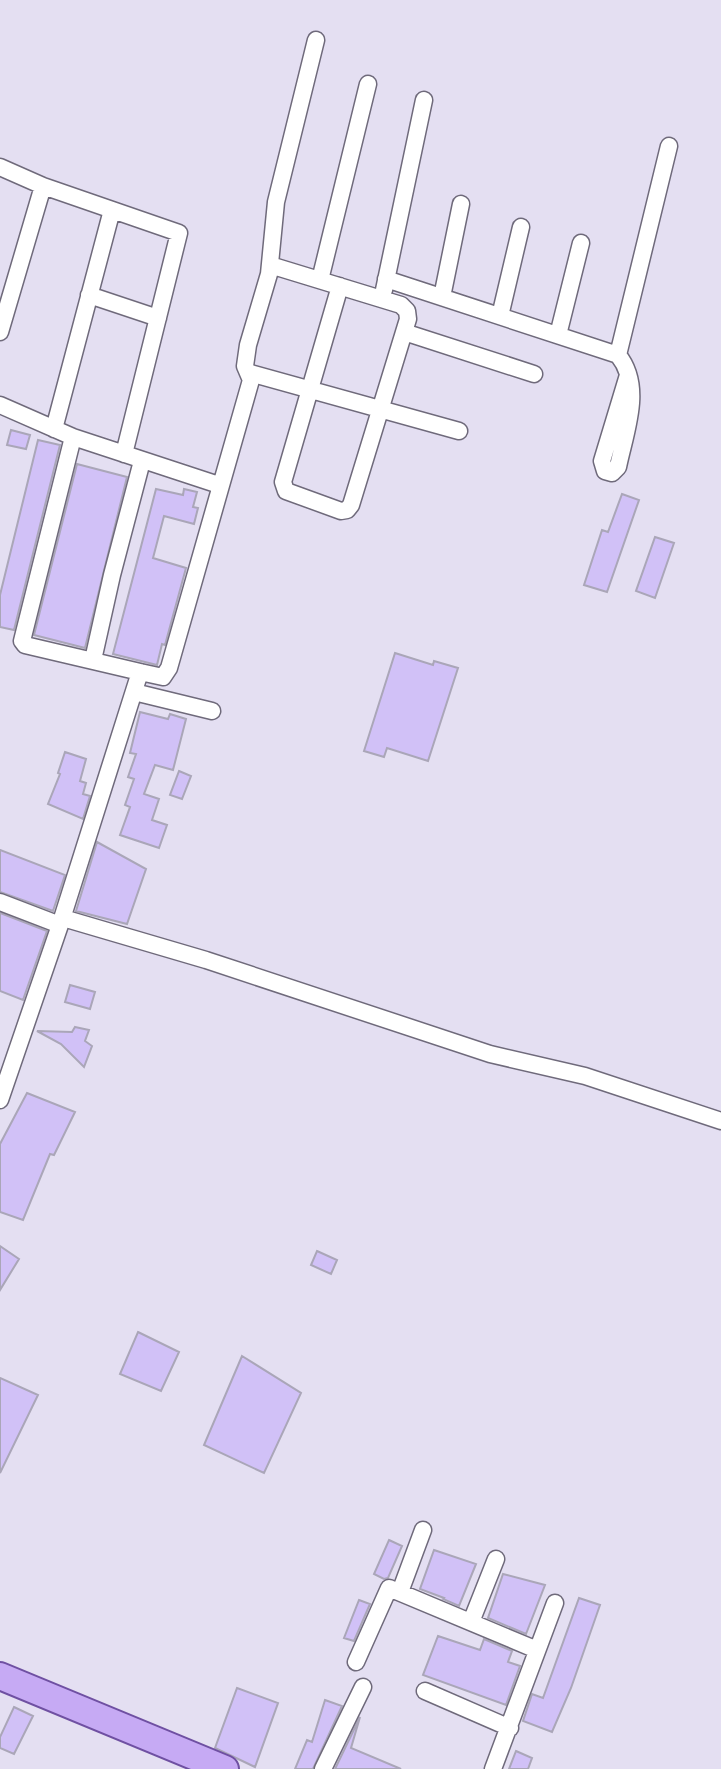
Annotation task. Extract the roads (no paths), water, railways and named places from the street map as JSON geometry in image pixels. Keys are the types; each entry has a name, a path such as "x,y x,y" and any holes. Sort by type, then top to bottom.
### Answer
{"main road":[{"path":"0,1676 225,1769"}],"street":[{"path":"73,437 22,641 25,645 163,677 169,668 251,380 246,366 248,345 270,265 276,202 316,40"},
{"path":"320,280 368,84"},
{"path":"383,299 424,100"},
{"path":"628,375 602,461 605,471 612,473 618,467 632,402 628,375 618,355 670,146"},
{"path":"0,167 43,186 179,233 124,454"},
{"path":"0,332 43,186"},
{"path":"442,297 461,204"},
{"path":"54,429 112,209"},
{"path":"500,316 521,227"},
{"path":"558,335 581,243"},
{"path":"270,265 401,304 407,311 408,319 351,505 347,510 341,511 286,491 283,482 340,286"},
{"path":"386,279 618,355"},
{"path":"89,295 158,318"},
{"path":"404,332 534,374"},
{"path":"250,373 459,431"},
{"path":"0,405 73,437 219,485"},
{"path":"93,660 142,461"},
{"path":"0,1100 61,921 140,672"},
{"path":"134,692 212,710"},
{"path":"0,902 206,960 490,1054 585,1076 721,1121"},
{"path":"400,1592 424,1530"},
{"path":"471,1622 496,1559"},
{"path":"356,1662 389,1588 537,1650"},
{"path":"493,1769 555,1604"},
{"path":"323,1769 363,1687"},
{"path":"425,1691 510,1728"}]}
